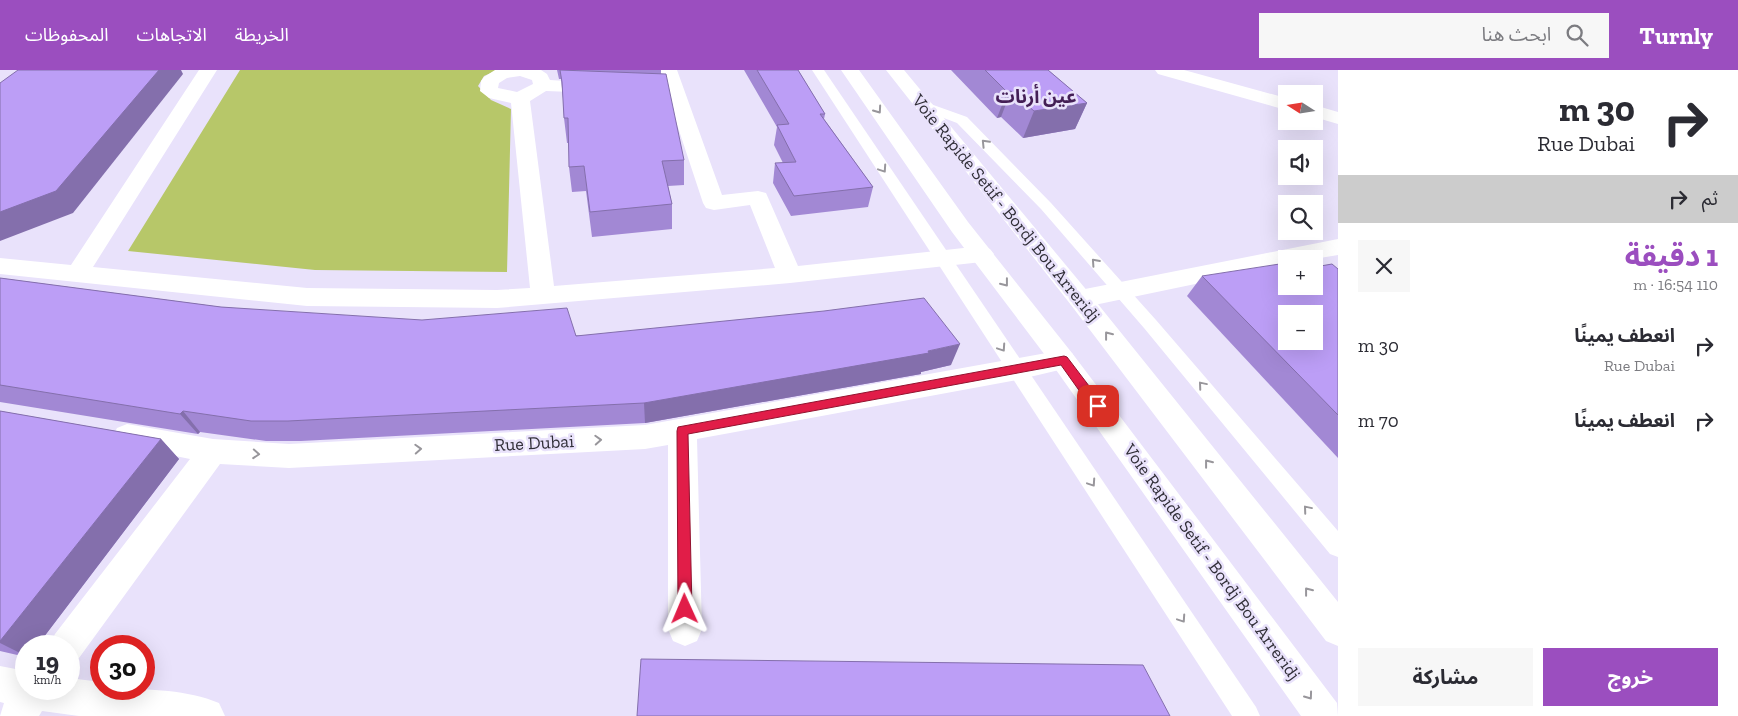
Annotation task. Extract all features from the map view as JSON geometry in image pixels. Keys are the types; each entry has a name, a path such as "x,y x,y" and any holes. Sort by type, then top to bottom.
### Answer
{"main road":[{"path":"77,274 208,70"},
{"path":"542,86 541,78 533,73 520,70 502,73 490,81 489,91 501,97 520,98 534,93 542,86 618,89"},
{"path":"668,70 666,91 714,203 758,198 790,275"},
{"name":"Voie Rapide Setif - Bordj Bou Arreridj","path":"850,70 960,227 1064,360 1324,716"},
{"name":"Voie Rapide Setif - Bordj Bou Arreridj","path":"895,70 1080,299 1338,629"},
{"path":"1164,70 1278,102"},
{"path":"520,98 543,294"},
{"path":"1323,114 1338,118"},
{"path":"1323,256 1338,247"},
{"path":"0,266 306,297 496,299 790,275 982,254"},
{"path":"1080,299 1120,290 1278,268"},
{"name":"Rue Dubai","path":"106,433 213,451 288,456 645,437 1064,360"},
{"path":"682,431 685,629"},
{"path":"75,635 213,451"},
{"path":"65,700 206,716"}],"lane":[{"path":"818,70 1247,716"},
{"path":"925,106 962,120 1046,206 1338,546"}],"green space":[{"path":"240,70 498,70 484,76 478,86 491,100 511,109 507,272 315,270 128,251"}],"building":[{"path":"18,70 159,70 56,191 0,212 0,83"},
{"path":"560,70 666,74 684,160 662,161 672,204 590,212 584,166 569,167 568,118 564,118"},
{"path":"757,70 798,70 825,114 820,114 873,187 794,196 775,163 796,162 777,125 789,124"},
{"path":"985,70 1048,70 1087,103 1034,111 1011,91 1007,92"},
{"path":"1278,264 1278,295 1323,295 1323,266 1332,264 1338,269 1338,415 1202,276"},
{"path":"0,278 221,307 422,320 567,308 576,336 824,311 924,298 960,344 928,351 929,353 644,403 288,421 251,421 183,411 180,414 0,385"},
{"path":"0,411 161,439 0,641"},
{"path":"641,659 1143,665 1170,716 637,716"}],"district":[{"name":"عين أرنات","path":"1036,96"}],"route":[{"path":"685,609 682,431 1064,360 1098,406"}]}
